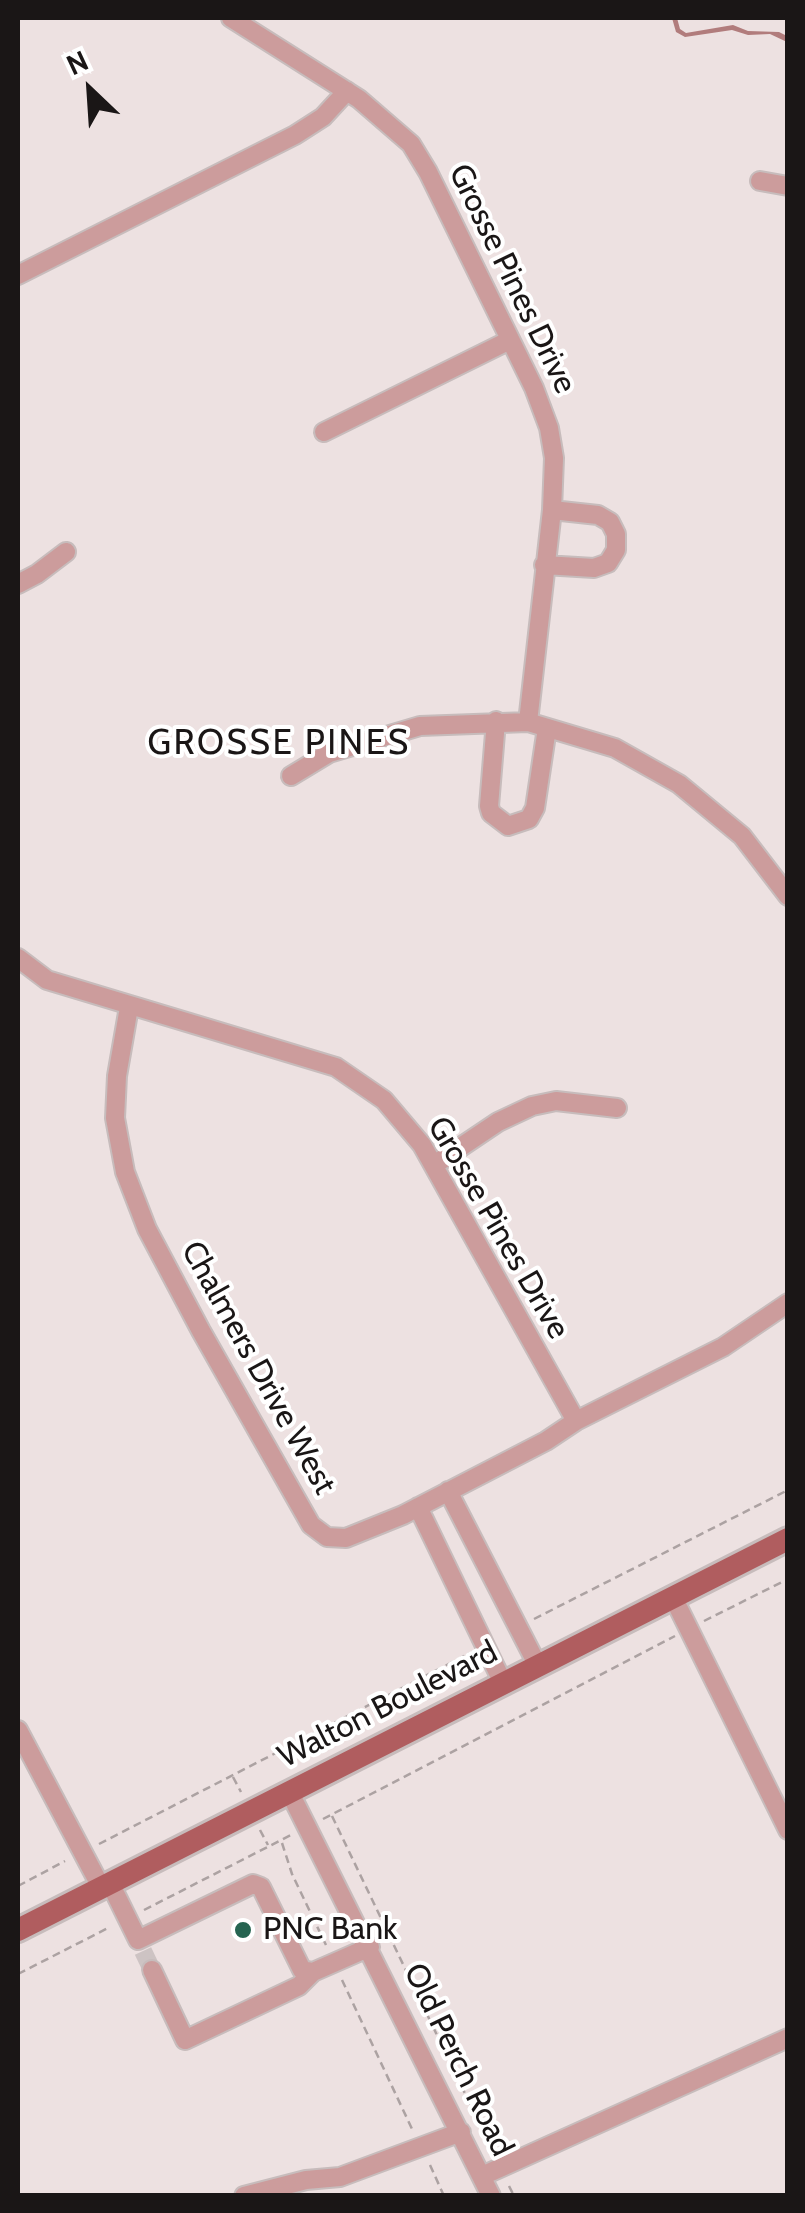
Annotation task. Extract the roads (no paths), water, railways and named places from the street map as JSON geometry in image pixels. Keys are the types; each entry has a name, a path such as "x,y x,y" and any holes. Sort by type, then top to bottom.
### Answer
{"main road":[{"name":"Walton Boulevard","path":"18,1930 788,1539"}],"street":[{"name":"Grosse Pines Drive","path":"231,18 347,91 411,144 510,340 549,428 554,458 552,510 528,722"},
{"path":"18,275 296,135 323,117 347,91"},
{"path":"760,181 788,186"},
{"path":"324,432 510,340"},
{"path":"544,565 594,568 608,562 616,550 616,534 610,522 598,515 552,510"},
{"path":"18,584 66,552"},
{"path":"496,721 488,806 491,814 508,826 529,819 536,808 547,728"},
{"path":"291,776 328,753 420,726 528,722 615,748 679,784 742,836 788,896"},
{"name":"Grosse Pines Drive","path":"18,958 47,980 336,1067 384,1100 434,1165 576,1421"},
{"name":"Chalmers Drive West","path":"130,1007 117,1076 116,1118 126,1172 148,1230 183,1298 311,1524 326,1537 346,1538 448,1492 723,1346 788,1303"},
{"path":"434,1165 498,1122 532,1106 556,1101 618,1108"},
{"path":"448,1492 538,1666"},
{"path":"418,1507 503,1683"},
{"path":"673,1597 788,1830"},
{"path":"18,1730 82,1852 128,1918 141,1945 247,1886 258,1884 302,1970 313,1972"},
{"name":"Old Perch Road","path":"289,1791 491,2196"},
{"path":"152,1970 185,2040 299,1986 313,1972 370,1947"},
{"path":"482,2176 788,2038"},
{"path":"244,2196 292,2183 340,2177 461,2132"}],"tunnel":[{"path":"143,1951 152,1970"}],"place":[{"name":"PNC Bank","path":"243,1930"}],"district":[{"name":"GROSSE PINES","path":"279,744"}]}
